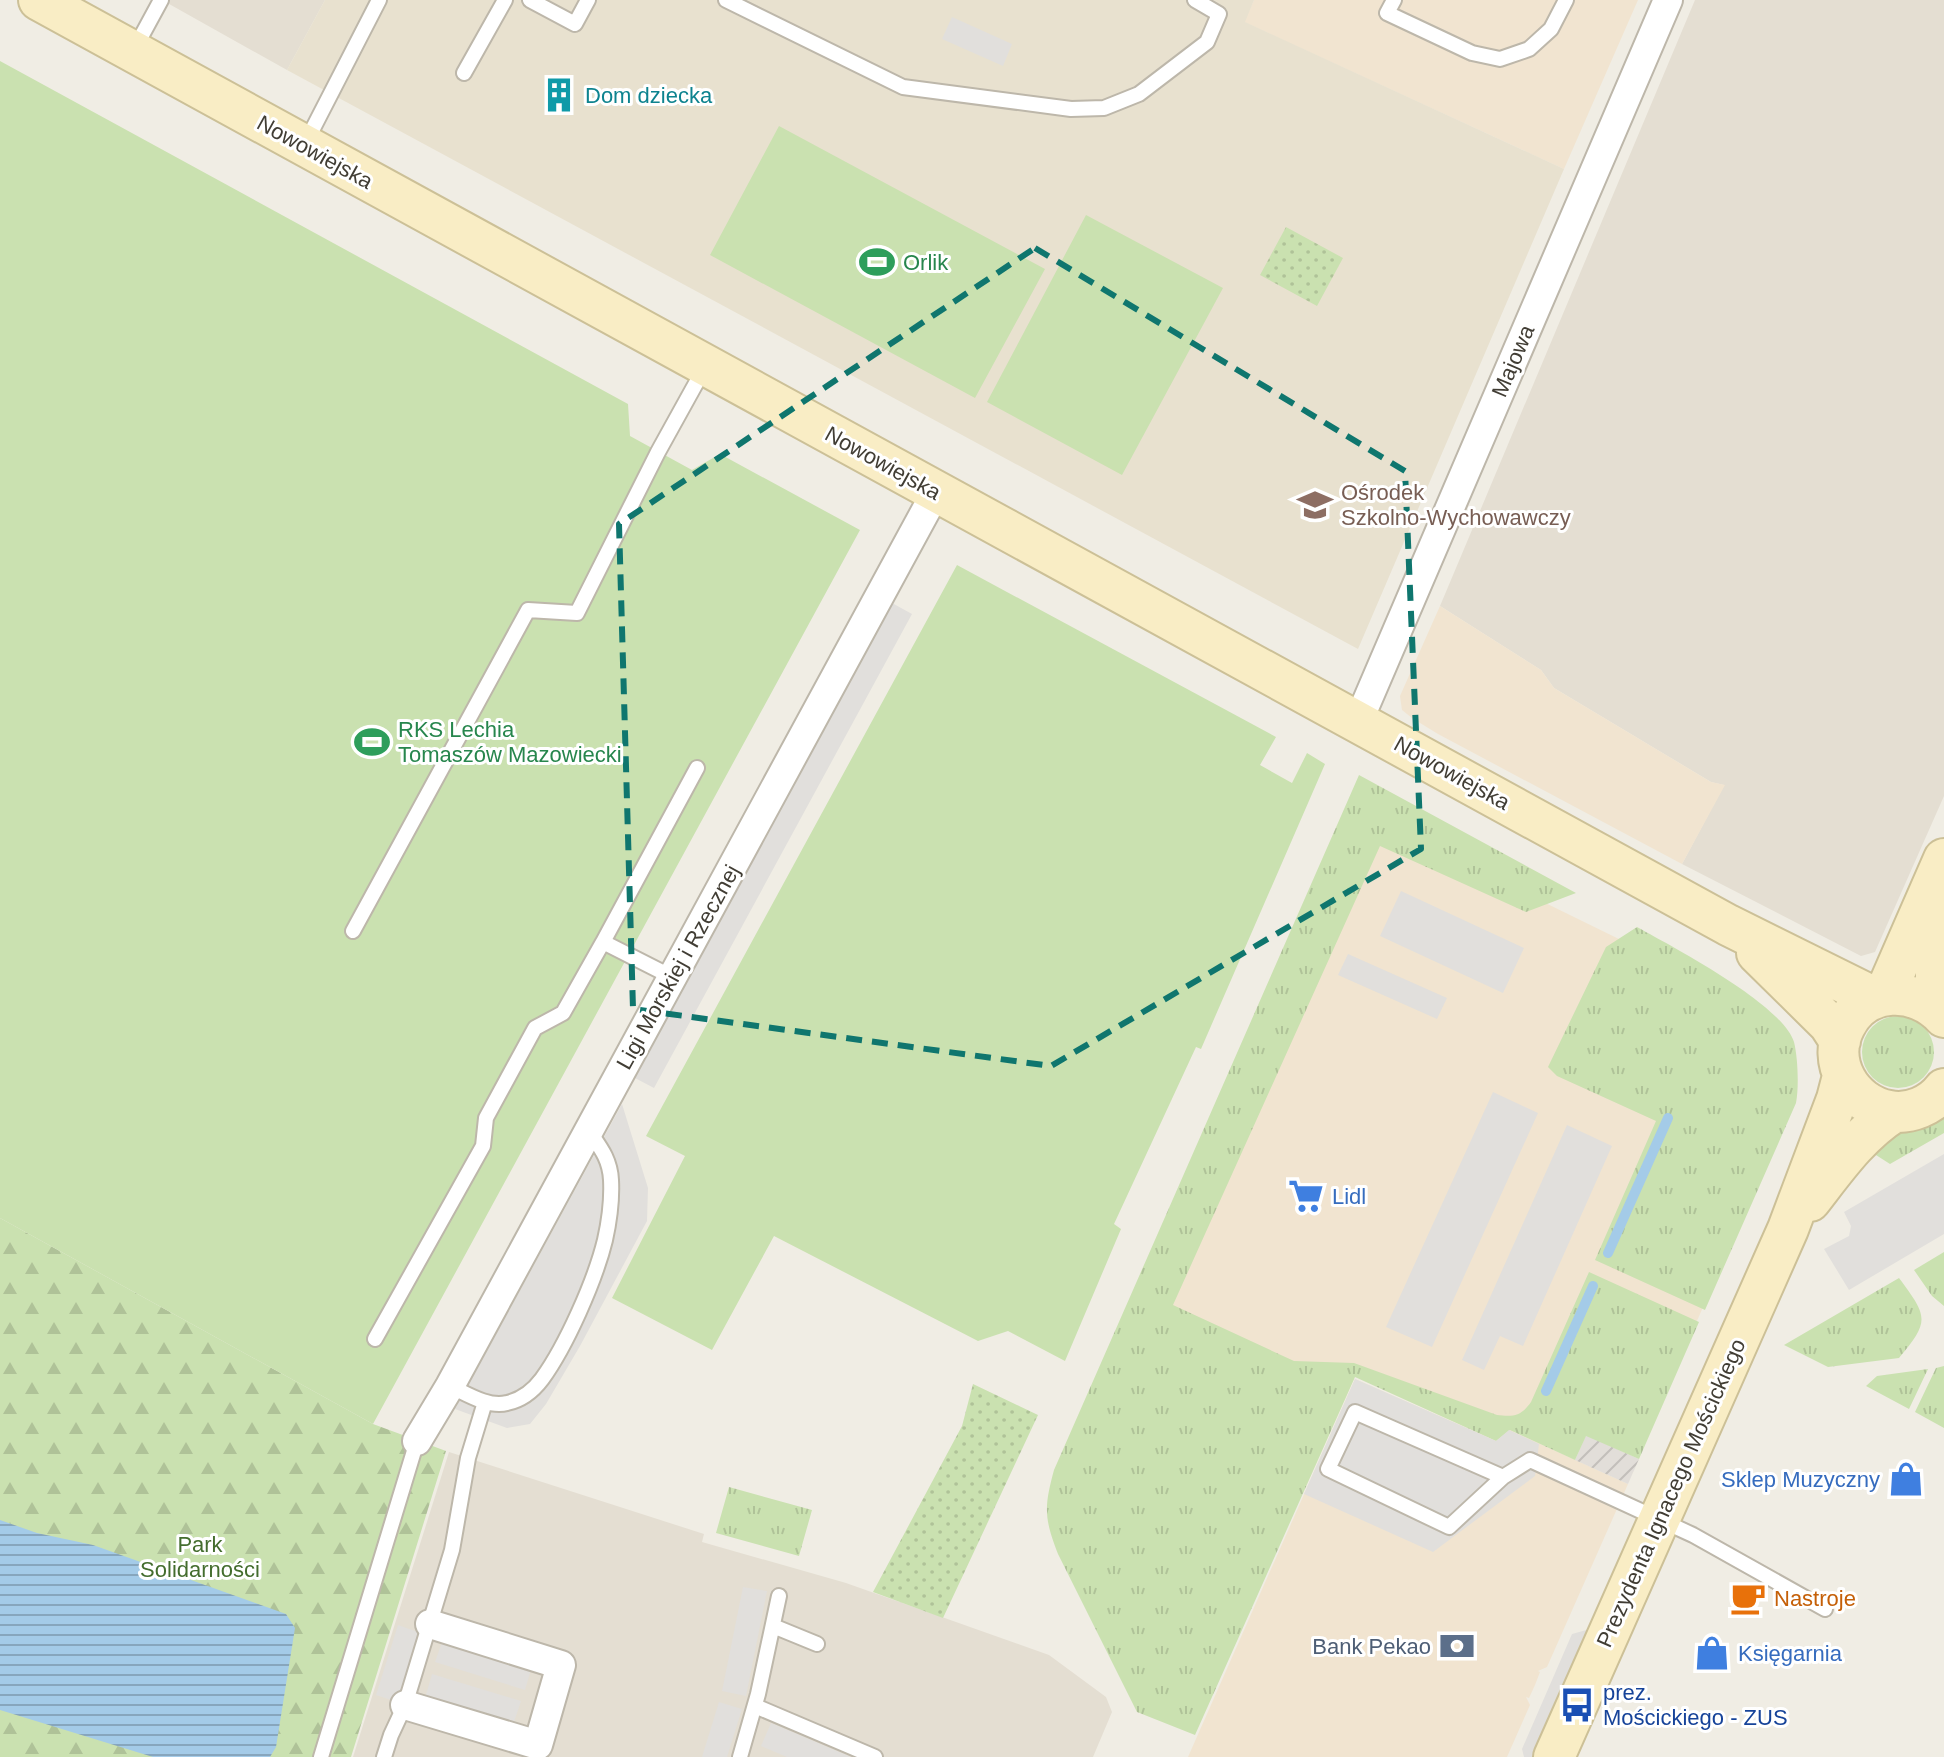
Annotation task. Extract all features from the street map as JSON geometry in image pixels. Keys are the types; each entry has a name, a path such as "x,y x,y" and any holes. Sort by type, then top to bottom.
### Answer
{"street":[{"name":"Nowowiejska","path":"39,0 1728,925 1880,996 1916,996 1940,1012"},
{"name":"Majowa","path":"1358,722 1668,0"},
{"name":"Ligi Morskiej i Rzecznej","path":"417,1441 450,1386 936,492"},
{"path":"1880,996 1944,859"},
{"path":"1940,1012 1936,951 1944,908"},
{"name":"Nowowiejska","path":"1728,925 1829,1024 1841,1058 1863,1101 1878,1109 1894,1112"},
{"name":"Prezydenta Ignacego Mościckiego","path":"1554,1757 1788,1229 1837,1099 1845,1026 1854,1012 1880,996"},
{"path":"1894,1112 1911,1110 1940,1096"},
{"name":"Prezydenta Ignacego Mościckiego","path":"1788,1229 1852,1149 1876,1124 1894,1112"},
{"path":"405,1705 538,1745 561,1665 430,1624"}],"lane":[{"path":"133,52 161,0"},
{"path":"304,146 379,0"},
{"path":"464,73 505,0"},
{"path":"530,0 575,24 588,0"},
{"path":"726,0 903,87 1071,109 1104,108 1139,94 1207,42 1219,14 1195,0"},
{"path":"1394,0 1387,13 1472,53 1500,59 1529,49 1551,29 1566,0"},
{"path":"353,931 528,610 577,613 705,366"},
{"path":"375,1339 483,1146 486,1118 535,1028 563,1013 697,768"},
{"path":"603,942 672,977"},
{"path":"450,1386 485,1402 504,1405 524,1397 541,1381 576,1314 605,1240 611,1177 608,1158 589,1131"},
{"path":"384,1757 405,1705 452,1550 468,1458 485,1402"},
{"path":"1503,1477 1355,1412 1328,1469 1449,1527 1503,1477 1530,1460 1659,1518 1825,1609"},
{"path":"321,1757 417,1441"},
{"path":"740,1757 755,1706 779,1596"},
{"path":"773,1626 817,1644"},
{"path":"755,1706 875,1757"}],"highlighted area":[{"path":"1035,248 1405,471 1421,849 1051,1066 633,1009 619,524"}],"shaded area":[{"path":"162,0 325,0 287,70"},
{"path":"325,0 1254,0 1245,22 1564,169 1358,649 287,70"},
{"path":"1254,0 1638,0 1564,169 1244,22"},
{"path":"1695,0 1944,0 1944,796 1875,952 1861,956 1682,864 1724,785 1711,782 1554,688 1541,670 1440,606"},
{"path":"952,17 1012,44 1003,66 942,39"},
{"path":"892,603 912,614 654,1088 635,1078"},
{"path":"1440,606 1541,670 1554,688 1711,782 1725,785 1682,864 1438,734 1402,710 1400,696"},
{"path":"1358,811 1723,990 1793,1101 1638,1456 1586,1432 1514,1432 1628,1484 1547,1667 1538,1671 1529,1698 1526,1697 1530,1705 1507,1757 1188,1757 1355,1379 1496,1441 1498,1439 1357,1366 1060,1529"},
{"path":"1401,891 1524,948 1503,993 1380,936"},
{"path":"1348,954 1447,998 1437,1019 1338,975"},
{"path":"1493,1092 1538,1113 1432,1347 1386,1327"},
{"path":"622,1104 648,1188 647,1221 580,1346 546,1404 530,1424 507,1428 455,1409"},
{"path":"1567,1125 1612,1146 1523,1346 1500,1336 1484,1370 1462,1360"},
{"path":"1944,1154 1944,1234 1849,1290 1824,1249 1849,1236 1851,1226 1844,1212"},
{"path":"1355,1379 1496,1441 1509,1430 1539,1444 1535,1476 1433,1552 1304,1494"},
{"path":"1586,1435 1639,1459 1628,1484 1575,1460"},
{"path":"449,1452 704,1534 702,1542 846,1583 1049,1655 1106,1697 1112,1712 1093,1757 353,1757"},
{"path":"743,1587 767,1591 746,1696 722,1691"},
{"path":"398,1625 421,1633 400,1703 376,1695"},
{"path":"1590,1629 1533,1757 1524,1757 1522,1749 1572,1634"},
{"path":"443,1639 532,1666 525,1690 435,1662"},
{"path":"432,1674 521,1701 513,1725 425,1698"},
{"path":"719,1702 742,1709 727,1757 702,1757"},
{"path":"771,1723 851,1757 787,1757 761,1746"}],"green space":[{"name":"RKS Lechia Tomaszów Mazowiecki","path":"0,61 628,404 630,436 692,470 720,454 860,530 373,1424 0,1218"},
{"name":"Orlik","path":"779,126 1045,269 975,398 710,255"},
{"path":"1086,215 1223,288 1122,475 987,402"},
{"path":"1286,227 1343,258 1317,306 1260,275"},
{"path":"957,565 1276,737 1260,765 1292,783 1307,753 1325,764 1201,1049 1196,1047 1114,1224 1121,1229 1065,1361 1008,1331 978,1341 774,1236 712,1350 612,1298 685,1156 646,1136"},
{"path":"1359,775 1576,893 1526,912 1380,846 1173,1305 1294,1361 1354,1363 1497,1415 1508,1416 1520,1413 1531,1402 1589,1272 1699,1322 1639,1459 1586,1436 1575,1460 1510,1430 1496,1441 1355,1377 1195,1735 1137,1712 1058,1554 1048,1521 1048,1494 1054,1470"},
{"path":"1637,927 1749,994 1785,1027 1794,1042 1798,1081 1796,1103 1705,1310 1595,1260 1656,1121 1557,1076 1548,1067 1606,947"},
{"path":"1891,1016 1905,1016 1924,1026 1934,1045 1934,1059 1924,1078 1905,1088 1891,1088 1872,1078 1862,1059 1862,1045 1872,1026"},
{"path":"1944,1112 1944,1133 1890,1164 1865,1148"},
{"name":"Park Solidarności","path":"0,1218 373,1424 446,1451 351,1757 0,1757"},
{"path":"1944,1252 1944,1306 1932,1296 1914,1270"},
{"path":"1899,1278 1916,1302 1922,1319 1916,1335 1899,1358 1828,1367 1784,1345"},
{"path":"1944,1366 1944,1428 1915,1412 1936,1368"},
{"path":"1928,1369 1909,1409 1866,1386 1877,1376"},
{"path":"973,1384 1038,1415 943,1618 873,1592 962,1426"},
{"path":"729,1487 812,1510 799,1556 716,1533"}],"water":[{"path":"0,1520 37,1533 93,1545 286,1614 295,1628 276,1747 270,1757 153,1757 0,1710"}],"waterway":[{"path":"1608,1253 1668,1118"},
{"path":"1546,1391 1593,1286"}],"place":[{"name":"Dom dziecka","path":"559,95"},
{"name":"Orlik","path":"877,262"},
{"name":"Ośrodek Szkolno-Wychowawczy","path":"1315,505"},
{"name":"RKS Lechia Tomaszów Mazowiecki","path":"372,742"},
{"name":"Lidl","path":"1306,1196"},
{"name":"Sklep Muzyczny","path":"1906,1479"},
{"name":"Nastroje","path":"1748,1598"},
{"name":"Bank Pekao","path":"1457,1646"},
{"name":"Księgarnia","path":"1712,1653"},
{"name":"prez. Mościckiego - ZUS","path":"1577,1705"}]}
